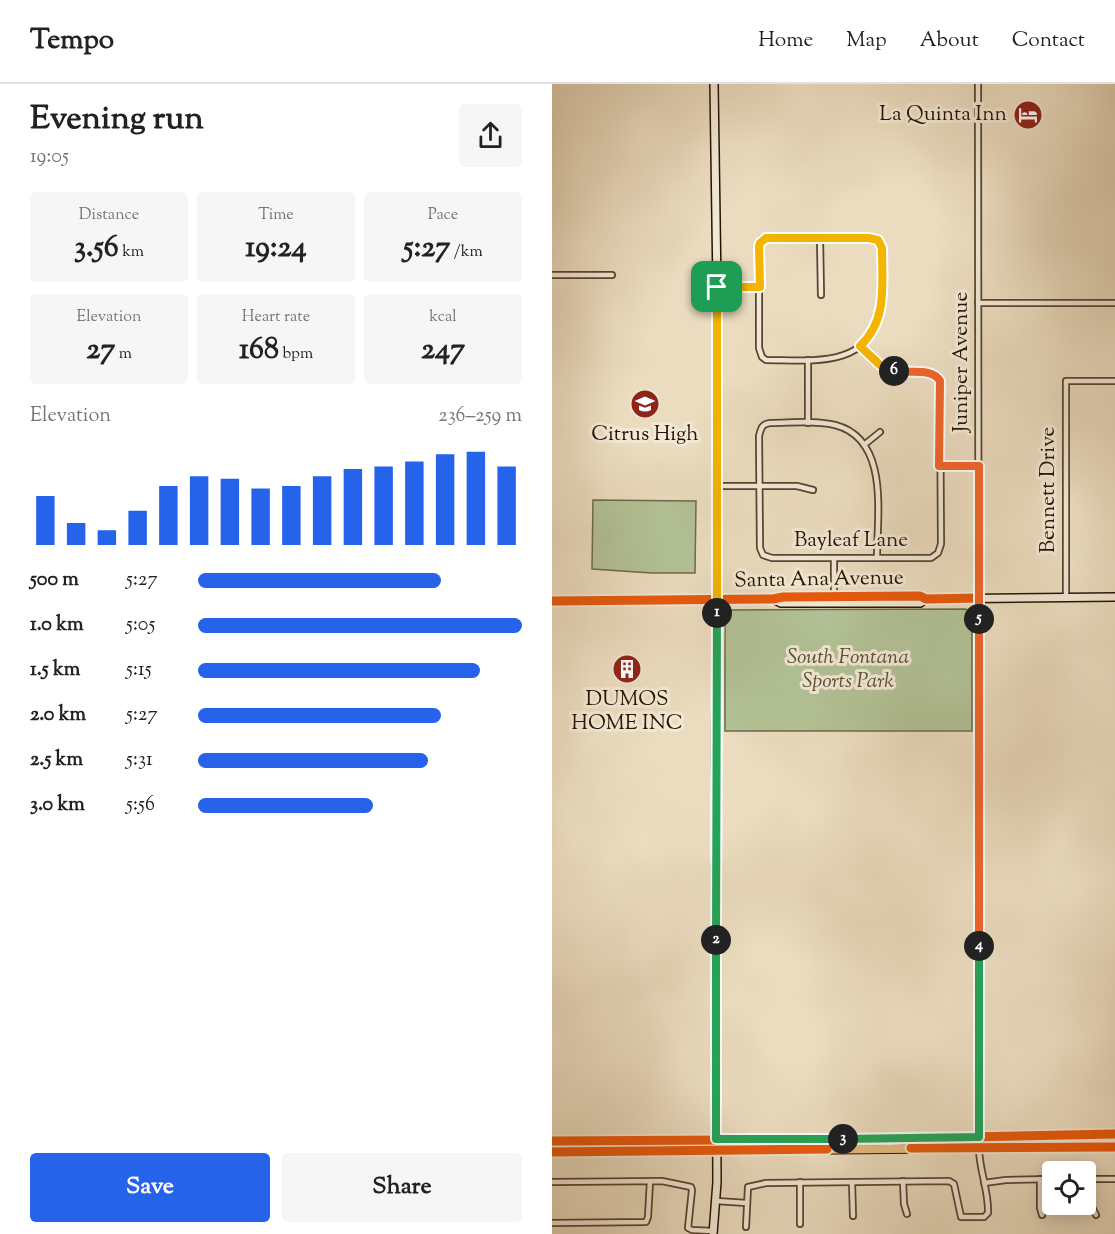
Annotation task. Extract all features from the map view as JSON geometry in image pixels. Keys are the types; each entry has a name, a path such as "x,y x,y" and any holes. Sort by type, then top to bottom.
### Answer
{"main road":[{"path":"552,1141 1115,1134"},
{"path":"552,1152 1115,1147"}],"street":[{"path":"552,1182 668,1181 691,1187 687,1227 713,1233 716,1201 715,761 718,600 714,84"},
{"name":"Juniper Avenue","path":"903,1181 949,1181 954,1184 961,1217 988,1215 988,1201 980,1167 979,1148 978,84"},
{"path":"771,237 820,238 878,240 882,248 880,313 871,335 860,346 837,358 766,360 762,357 759,348 759,247 762,240 771,237"},
{"path":"820,238 821,295"},
{"path":"552,275 612,275"},
{"path":"717,287 760,287"},
{"path":"978,303 1115,303"},
{"path":"860,346 874,361 888,369 904,373 928,372 936,375 940,381 939,466 979,466"},
{"path":"808,360 808,423"},
{"name":"Bennett Drive","path":"1066,598 1066,381 1115,381"},
{"path":"759,486 759,436 764,425 808,423 840,427 853,434 872,457 876,474 877,558"},
{"path":"864,445 880,432"},
{"name":"Bayleaf Lane","path":"759,486 760,548 763,555 772,558 932,558 938,553 941,544 939,466"},
{"path":"717,486 804,487 813,490"},
{"path":"834,558 834,596"},
{"name":"Santa Ana Avenue","path":"552,601 773,600 783,597 834,596 920,596 926,599 1113,598"},
{"name":"Santa Ana Avenue","path":"773,600 781,603 920,603 926,599"},
{"path":"984,1183 1040,1179 1042,1215"},
{"path":"1096,1179 1115,1179"},
{"path":"552,1223 646,1222 650,1181"},
{"path":"746,1227 748,1187 766,1182 903,1181 907,1214"},
{"path":"800,1182 800,1224"},
{"path":"852,1182 854,1216"},
{"path":"716,1201 747,1203"}],"green space":[{"path":"593,500 696,501 695,573 592,569"},
{"name":"South Fontana Sports Park","path":"966,609 972,614 972,731 725,731 725,615 730,610"}],"cycle path":[{"path":"552,601 920,596 926,599 979,598"},
{"path":"716,861 718,600"},
{"path":"552,1141 865,1139 1115,1134"},
{"path":"911,1148 1115,1147"},
{"path":"552,1152 827,1149"}],"place":[{"name":"La Quinta Inn","path":"1028,115"},
{"name":"Citrus High","path":"645,404"},
{"name":"DUMOS HOME INC","path":"627,669"}],"route":[{"path":"766,238 874,238 878,240 882,248 880,313 871,335 860,346 874,361 888,369 904,373 928,372 938,377 940,381 939,466 979,466 979,1137 716,1139 717,287 760,287 759,247 762,240 766,238"}]}
